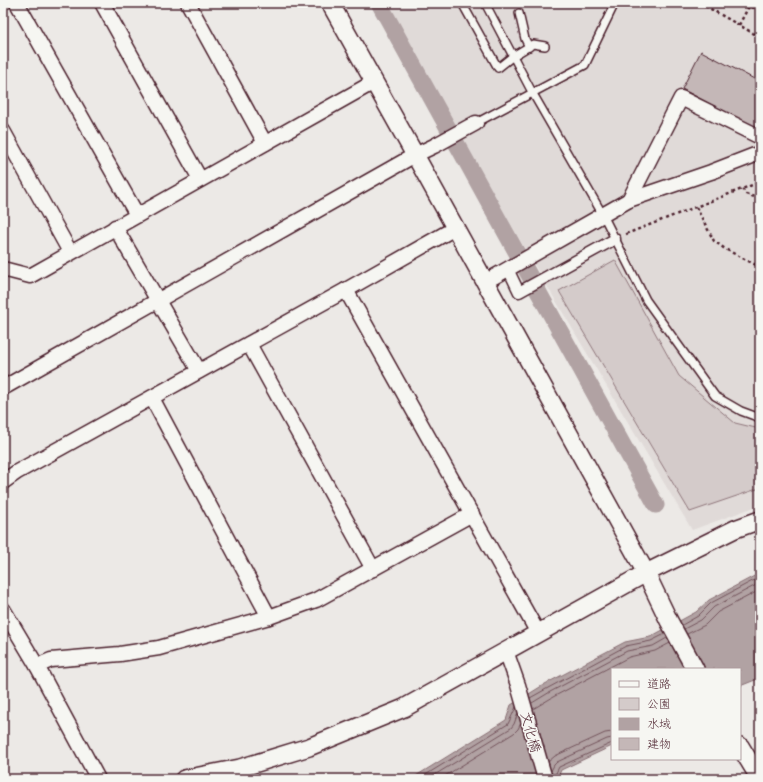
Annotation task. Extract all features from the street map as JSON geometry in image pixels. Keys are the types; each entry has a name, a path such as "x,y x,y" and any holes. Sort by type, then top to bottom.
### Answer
{"street":[{"path":"17,3 137,215"},
{"path":"102,3 200,179"},
{"path":"188,3 265,143"},
{"path":"330,3 646,573 669,621 694,668"},
{"path":"3,269 30,276 70,252 374,82"},
{"path":"629,200 681,98 760,137"},
{"path":"3,388 415,155 471,125"},
{"path":"3,131 70,252"},
{"path":"485,282 629,200 711,172 760,153"},
{"path":"115,227 199,371"},
{"path":"3,482 17,472 455,228"},
{"path":"509,268 519,292 615,239"},
{"path":"346,290 538,633"},
{"path":"249,344 373,569"},
{"path":"152,398 269,617"},
{"path":"37,666 51,660 120,654 159,648 269,617 316,600 472,514"},
{"path":"184,779 240,768 309,747 404,708 646,573 735,529 760,520"},
{"path":"3,609 37,666 98,779"},
{"name":"文化橋","path":"506,651 518,685 545,779"},
{"path":"741,748 760,778"}],"lane":[{"path":"462,3 498,68 513,56 533,44 545,46"},
{"path":"485,3 532,92 603,215 646,300 715,396 741,411 760,418"},
{"path":"471,125 585,65 615,3"},
{"path":"519,13 525,39 529,47"}],"path":[{"path":"700,3 760,37"},
{"path":"739,25 750,5 760,11"},
{"path":"615,239 760,182"},
{"path":"742,189 746,194 760,199"},
{"path":"696,207 714,240 725,250 760,267"}],"shaded area":[{"path":"379,3 760,3 760,505 692,530"}],"green space":[{"path":"615,260 679,376 735,423 760,429 760,488 690,512 559,291"}],"water":[{"path":"760,573 760,678 741,686 741,668 611,668 611,746 561,770 558,777 553,779 411,779 506,720 511,705 545,684 625,642 650,637 696,612 709,600"}],"building":[{"path":"701,51 760,82 760,130 682,89"}],"waterway":[{"path":"379,3 656,505"}]}
